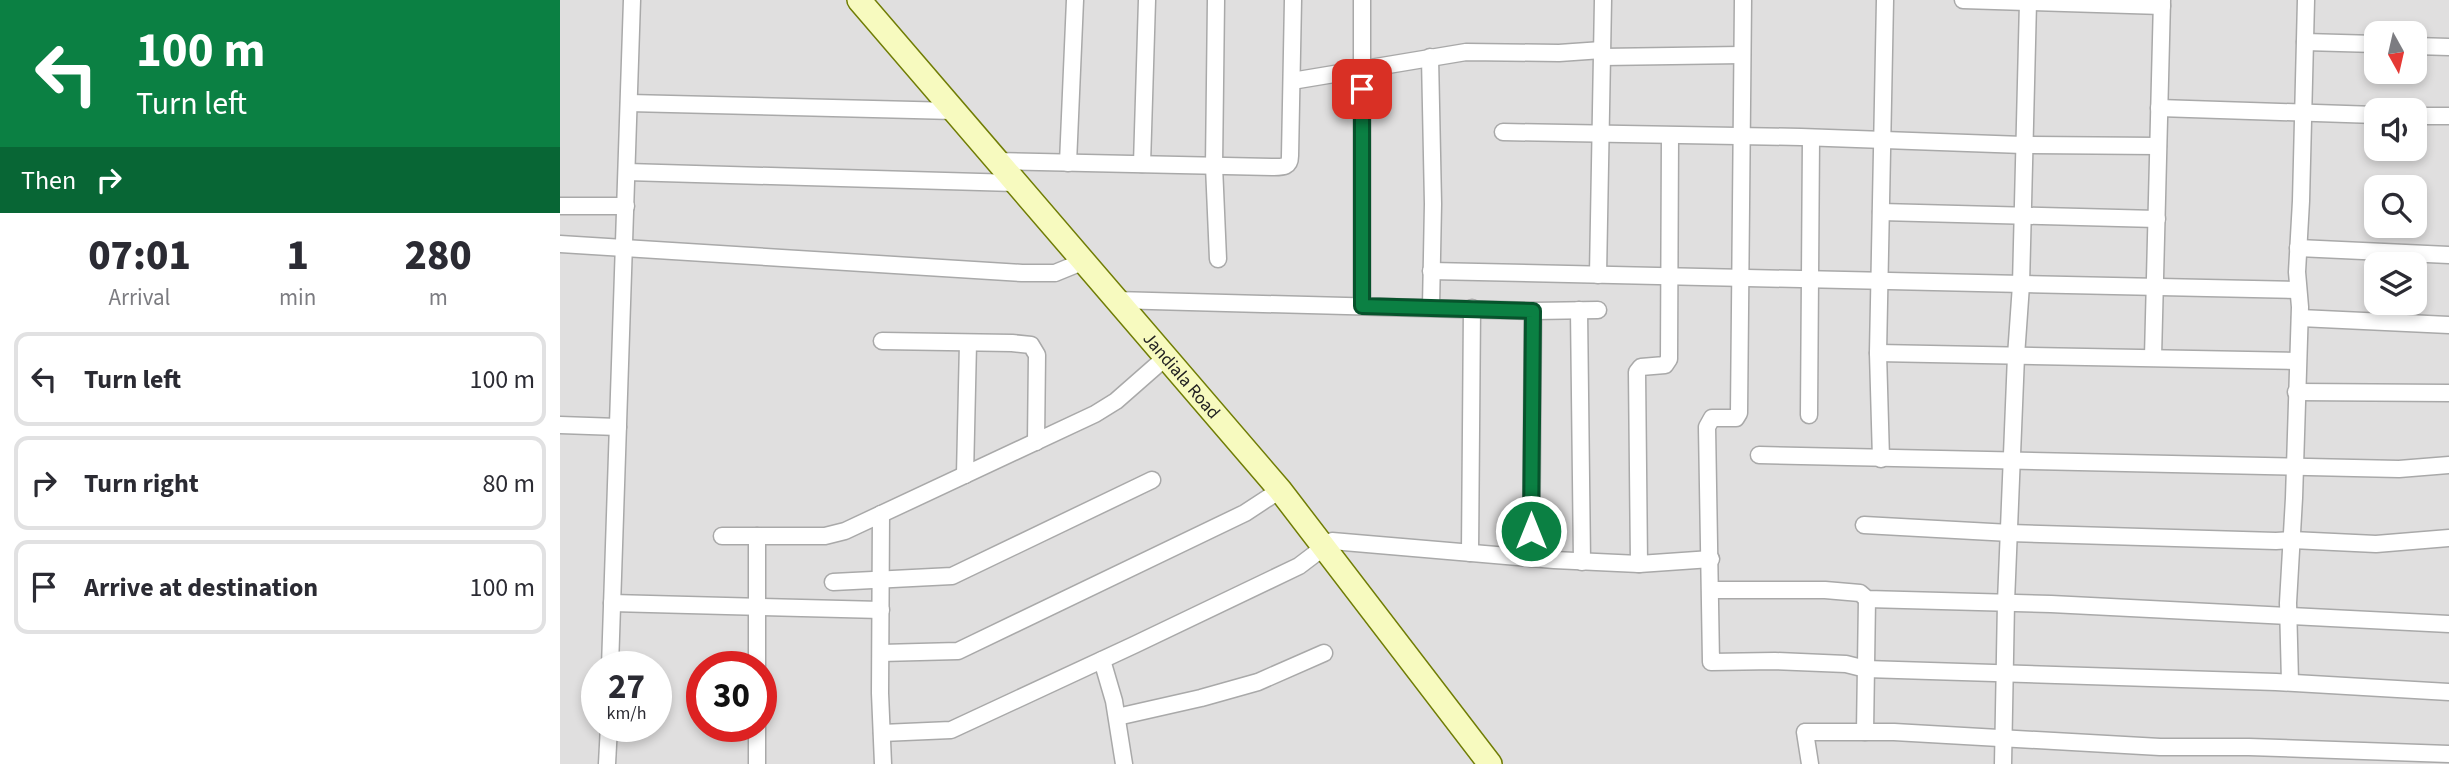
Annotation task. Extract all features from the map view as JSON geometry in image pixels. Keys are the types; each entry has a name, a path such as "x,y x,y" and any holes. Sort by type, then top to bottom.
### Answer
{"street":[{"path":"610,651 632,0"},
{"name":"Jandiala Road","path":"859,0 1280,491 1490,764"},
{"path":"1068,163 1075,0"},
{"path":"1142,164 1147,0"},
{"path":"1216,0 1214,166 1217,259"},
{"path":"995,161 1286,166 1290,162 1293,0"},
{"path":"1362,0 1362,306"},
{"path":"1598,275 1603,0"},
{"path":"1743,0 1739,413 1736,418 1712,418 1707,427 1711,662 1775,661 1846,664 1866,669 2290,682 2449,692"},
{"path":"1881,459 1878,353 1885,0"},
{"path":"1963,0 2162,3 2153,357"},
{"path":"2290,682 2289,616 2300,318 2298,248 2306,0"},
{"path":"2003,764 2007,675 2006,602 2015,356 2021,285 2028,2"},
{"path":"2305,42 2364,44"},
{"path":"2427,46 2449,47"},
{"path":"1292,81 1466,52 1742,55"},
{"path":"1430,57 1433,204 1431,307"},
{"path":"629,103 954,111"},
{"path":"2159,108 2364,115"},
{"path":"2427,116 2449,116"},
{"path":"1503,132 2158,146"},
{"path":"1639,564 1637,372 1641,367 1665,365 1669,359 1670,136"},
{"path":"1810,415 1811,138"},
{"path":"627,172 1016,183"},
{"path":"560,206 626,206"},
{"path":"1881,212 2157,219"},
{"path":"560,244 1022,273 1055,273 1082,262"},
{"path":"2298,248 2449,255"},
{"path":"1431,271 2298,290"},
{"path":"1115,300 1533,311 1598,310"},
{"path":"1470,553 1472,308"},
{"path":"1579,310 1582,562"},
{"path":"1531,558 1533,311"},
{"path":"2300,318 2449,325"},
{"path":"882,341 1025,344 1035,348 1036,442"},
{"path":"965,475 968,342"},
{"path":"1878,353 2297,361"},
{"path":"722,536 825,536 845,531 1095,414 1116,401 1165,358"},
{"path":"2296,392 2449,393"},
{"path":"560,425 618,427"},
{"path":"1759,455 2399,469 2449,465"},
{"path":"834,582 946,577 959,574 1152,480"},
{"path":"881,653 958,651 1245,513 1280,491"},
{"path":"881,514 883,764"},
{"path":"1864,526 2376,544 2449,538"},
{"path":"757,536 757,651"},
{"path":"882,733 950,730 1299,566 1332,541 1582,562 1639,564 1711,559"},
{"path":"1711,590 1825,590 1860,593 1867,599 2006,602 2449,624"},
{"path":"1865,732 1867,599"},
{"path":"612,603 881,610"},
{"path":"1116,717 1258,682 1324,653"},
{"path":"1102,660 1124,764"},
{"path":"1810,764 1805,732 1865,732 2160,747 2249,747 2449,754"},
{"path":"607,764 608,742"},
{"path":"757,742 757,764"},
{"path":"2249,747 2249,764"}],"shaded area":[{"path":"560,0 2449,0 2449,764 560,764"}],"route":[{"path":"1362,89 1362,306 1533,311 1531,531"}]}
